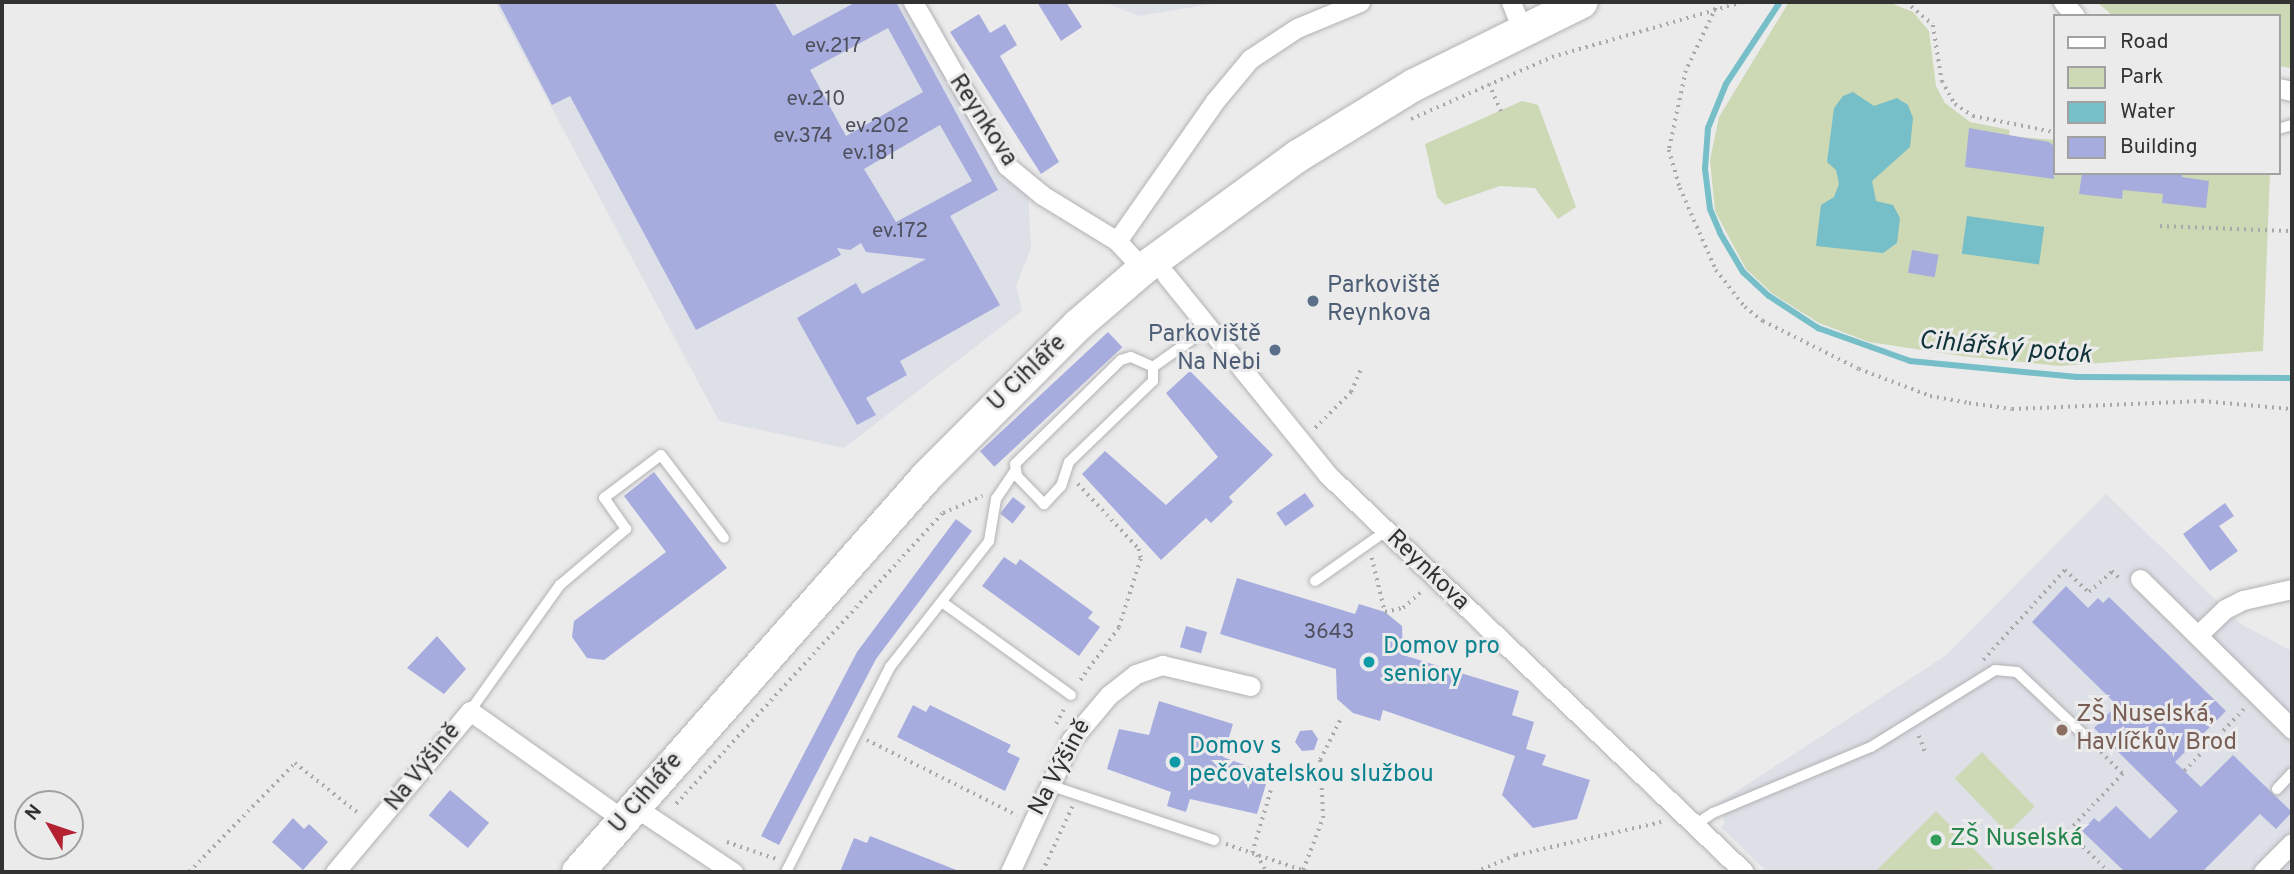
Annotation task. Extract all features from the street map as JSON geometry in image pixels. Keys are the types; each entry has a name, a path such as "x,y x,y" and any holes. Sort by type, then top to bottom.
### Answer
{"main road":[{"name":"U Cihláře","path":"578,872 957,444 1050,351 1155,272 1298,156 1414,85 1517,15 1582,2"}],"street":[{"name":"Reynkova","path":"913,2 1007,166 1042,195 1117,241 1155,272 1208,328 1327,474 1675,810 1696,825 1744,872"},
{"path":"1117,241 1215,100 1250,60 1297,28 1360,2"},
{"path":"2135,584 2199,634 2292,729"},
{"path":"2199,634 2225,609 2243,600 2292,589"},
{"name":"Na Výšině","path":"1010,872 1071,740 1094,707 1136,674 1163,665 1251,686"},
{"name":"Na Výšině","path":"335,872 376,828 470,711 629,814 733,872"},
{"path":"2263,872 2292,843"}],"lane":[{"path":"1153,367 1208,328"},
{"path":"788,868 890,667 989,541 990,518 996,499 1023,455 1121,360 1130,357 1153,367"},
{"path":"1015,471 1044,504 1061,486 1069,462 1153,381 1153,367"},
{"path":"470,711 560,586 626,528 604,498 661,455 724,538"},
{"path":"1315,581 1386,531"},
{"path":"942,601 1071,695"},
{"path":"1696,825 1713,813 1871,747 1981,679 2004,668 2017,672 2086,737"},
{"path":"2277,789 2292,773"},
{"path":"1049,785 1214,840"}],"path":[{"path":"1404,123 1489,84 1580,48 1742,2"},
{"path":"1906,2 1933,25 1942,80 1955,104 1973,116 2052,132"},
{"path":"1716,8 1686,71 1670,150 1679,188 1716,270 1745,307 1763,321 1859,369 1930,396 1969,403 2012,409 2202,401 2292,410"},
{"path":"1489,84 1501,111"},
{"path":"2160,226 2292,232"},
{"path":"1301,442 1351,392 1361,368"},
{"path":"1052,732 1071,695 1119,628 1141,559 1139,549 1066,471"},
{"path":"676,804 943,513 975,497 996,499"},
{"path":"1368,544 1385,612 1403,608 1422,590"},
{"path":"1981,679 1983,658 2065,570 2090,592 2112,571 2135,584"},
{"path":"2237,697 2256,716"},
{"path":"2184,771 2247,706"},
{"path":"1303,870 1323,818 1320,761 1342,716"},
{"path":"1917,730 1925,752"},
{"path":"855,734 1032,822"},
{"path":"2086,737 2123,774 2068,832 2109,872"},
{"path":"189,872 295,763 376,828"},
{"path":"1254,854 1271,789"},
{"path":"677,812 680,790"},
{"path":"1042,872 1078,795"},
{"path":"1009,823 1018,802"},
{"path":"1475,872 1516,855 1667,821 1675,810"},
{"path":"719,838 788,868"},
{"path":"1214,840 1308,872"},
{"path":"1254,854 1267,872"}],"shaded area":[{"path":"495,2 919,2 1028,190 1031,248 1016,286 1022,311 844,448 719,421"},
{"path":"1104,2 1223,2 1139,16"},
{"name":"ZŠ Nuselská, Havlíčkův Brod","path":"2106,494 2241,624 2292,651 2292,872 1767,872 1721,827 1725,822 1717,804 1945,656"}],"green space":[{"path":"1789,2 1888,2 1913,12 1929,31 1936,86 1945,103 1970,122 2010,130 2009,136 2052,140 2052,175 2270,175 2263,351 2060,366 1962,356 1869,342 1819,323 1773,294 1746,269 1715,211 1710,160 1719,117"},
{"path":"2097,2 2292,2 2292,68 2280,66 2280,14 2111,14"},
{"path":"1522,101 1538,105 1576,207 1558,219 1535,188 1500,186 1445,205 1437,197 1425,144"},
{"name":"ZŠ Nuselská","path":"1982,752 2035,807 2007,833 1955,778"},
{"name":"ZŠ Nuselská","path":"1936,811 1994,869 1875,872"}],"water":[{"path":"1853,92 1874,106 1897,98 1908,105 1913,118 1910,147 1872,181 1876,201 1893,205 1900,218 1897,243 1883,253 1816,246 1821,205 1834,197 1839,184 1836,170 1827,162 1834,108 1843,96"},
{"path":"1967,216 2044,227 2039,264 1962,254"}],"building":[{"path":"498,2 774,2 793,36 856,2 896,2 998,190 950,216 1000,305 900,361 907,375 866,398 876,415 857,425 797,318 856,283 862,294 926,259 866,252 861,243 850,250 837,248 841,255 696,330 570,96 552,105","holes":["888,28 923,92 846,136 810,70","940,125 972,181 896,222 864,169"]},
{"path":"1037,2 1066,2 1082,27 1061,41"},
{"path":"979,14 990,33 1005,24 1017,45 1000,56 1059,162 1041,174 950,32"},
{"path":"1969,128 2052,144 2054,179 1965,167"},
{"path":"2082,175 2182,175 2209,181 2206,208 2162,203 2163,194 2123,190 2122,199 2079,194"},
{"path":"1912,250 1939,255 1935,277 1908,273"},
{"path":"1108,332 1122,347 994,467 980,451"},
{"path":"1190,371 1273,455 1229,497 1233,502 1211,523 1206,518 1161,560 1082,474 1105,451 1166,505 1218,457 1166,393"},
{"path":"654,472 727,568 604,660 587,658 572,637 574,621 666,552 624,496"},
{"path":"1305,493 1314,506 1286,526 1276,513"},
{"path":"1013,497 1026,507 1013,523 1000,514"},
{"path":"2225,503 2234,516 2219,526 2238,551 2210,571 2183,534"},
{"path":"956,519 972,531 876,659 779,845 761,836 857,652"},
{"path":"1004,557 1016,565 1020,559 1093,612 1088,618 1100,627 1079,656 982,586"},
{"name":"Domov pro seniory","path":"1237,578 1355,614 1359,604 1385,612 1402,626 1403,655 1519,691 1512,715 1534,722 1526,749 1546,755 1542,765 1590,780 1577,819 1533,828 1502,795 1515,756 1383,710 1380,721 1353,713 1337,699 1336,669 1220,634"},
{"path":"2066,586 2088,608 2098,598 2103,603 2109,597 2226,711 2175,762 2201,787 2233,755 2292,812 2276,829 2260,814 2202,872 2125,872 2082,831 2094,818 2099,822 2116,806 2150,839 2178,811 2094,728 2117,705 2032,622"},
{"path":"1186,626 1207,632 1201,653 1180,647"},
{"path":"437,636 466,669 444,694 407,668"},
{"name":"Domov s pečovatelskou službou","path":"1159,701 1233,724 1223,757 1269,774 1257,814 1190,799 1186,812 1167,806 1171,792 1107,769 1119,729 1149,735"},
{"path":"913,705 926,712 930,705 1011,745 1007,752 1020,758 1005,791 897,737"},
{"path":"1312,730 1318,739 1314,750 1302,751 1295,742 1300,731"},
{"path":"450,790 489,823 468,848 429,815"},
{"path":"293,818 304,829 309,824 328,842 303,870 272,842"},
{"path":"870,836 959,871 840,872 854,838 867,843"}],"waterway":[{"name":"Cihlářský potok","path":"1780,2 1726,84 1708,128 1705,169 1710,209 1720,233 1743,272 1769,296 1818,328 1910,361 2077,377 2292,378"}],"place":[{"name":"Parkoviště Reynkova","path":"1313,301"},
{"name":"Parkoviště Na Nebi","path":"1275,350"},
{"name":"Domov pro seniory","path":"1369,662"},
{"name":"ZŠ Nuselská, Havlíčkův Brod","path":"2062,730"},
{"name":"Domov s pečovatelskou službou","path":"1175,762"},
{"name":"ZŠ Nuselská","path":"1936,840"}]}
